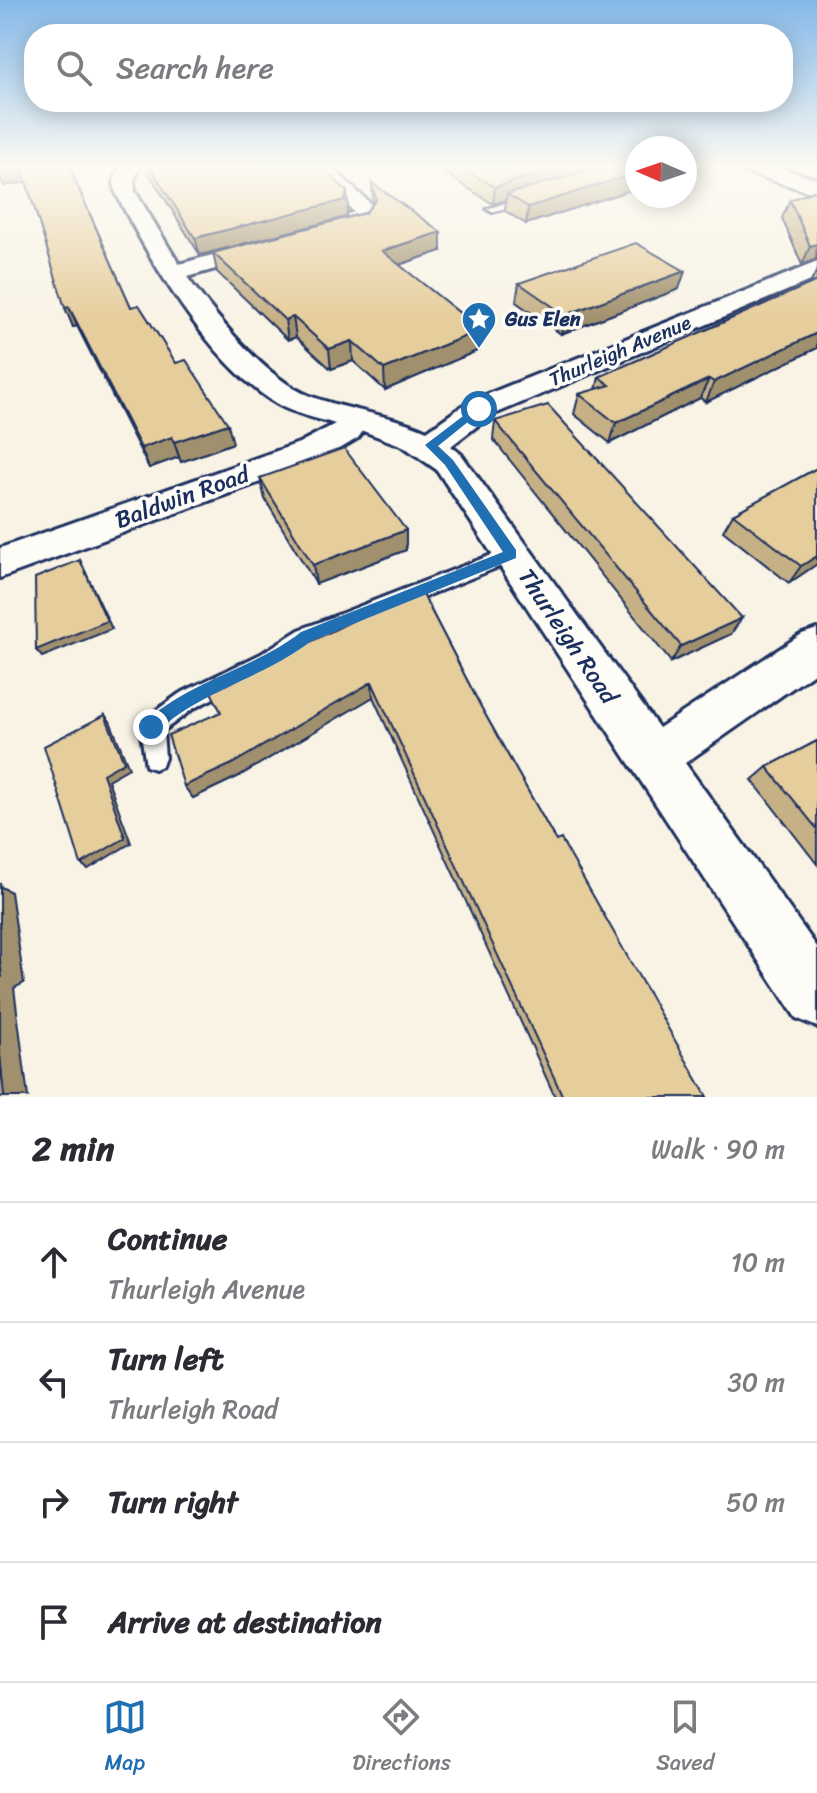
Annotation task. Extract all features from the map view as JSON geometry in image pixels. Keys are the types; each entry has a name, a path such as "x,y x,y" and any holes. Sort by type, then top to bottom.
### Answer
{"street":[{"name":"Thurleigh Road","path":"140,218 170,274 221,339 277,393 314,408 385,424 430,445 449,462 817,997"},
{"path":"170,274 357,224 363,218"},
{"name":"Thurleigh Avenue","path":"430,445 479,409 817,269"},
{"name":"Baldwin Road","path":"0,563 311,451 347,431 355,417"},
{"path":"649,755 678,743 817,647"}],"lane":[{"path":"154,758 151,727 167,712 283,654 306,636 512,554"}],"building":[{"path":"38,218 92,218 131,307 139,305 176,363 186,360 228,424 174,442 172,437 141,448 69,307 65,308"},
{"path":"182,218 273,218 195,238"},
{"path":"345,218 422,218 441,232 382,251 481,330 384,369 352,341 329,349 293,317 285,320 213,253"},
{"path":"798,218 817,218 817,244 810,246"},
{"path":"636,243 685,271 565,315 519,283"},
{"path":"817,281 817,333 714,382 709,379 616,423 579,394 610,385 599,377"},
{"path":"548,405 742,618 681,646 495,421"},
{"path":"344,448 406,530 313,565 260,478"},
{"path":"817,468 817,556 801,566 733,514"},
{"path":"80,560 107,621 36,650 35,578"},
{"path":"419,587 556,841 561,839 707,1097 563,1097 372,682 230,765 184,786 168,735 221,712 211,692"},
{"path":"105,715 124,762 103,774 125,838 81,864 44,746"},
{"path":"817,741 817,829 767,767"},
{"path":"0,1055 4,1097 0,1097"}],"place":[{"name":"Gus Elen","path":"479,350"}],"route":[{"path":"151,727 167,712 283,654 306,636 512,554 449,462 430,445 479,409"}]}
